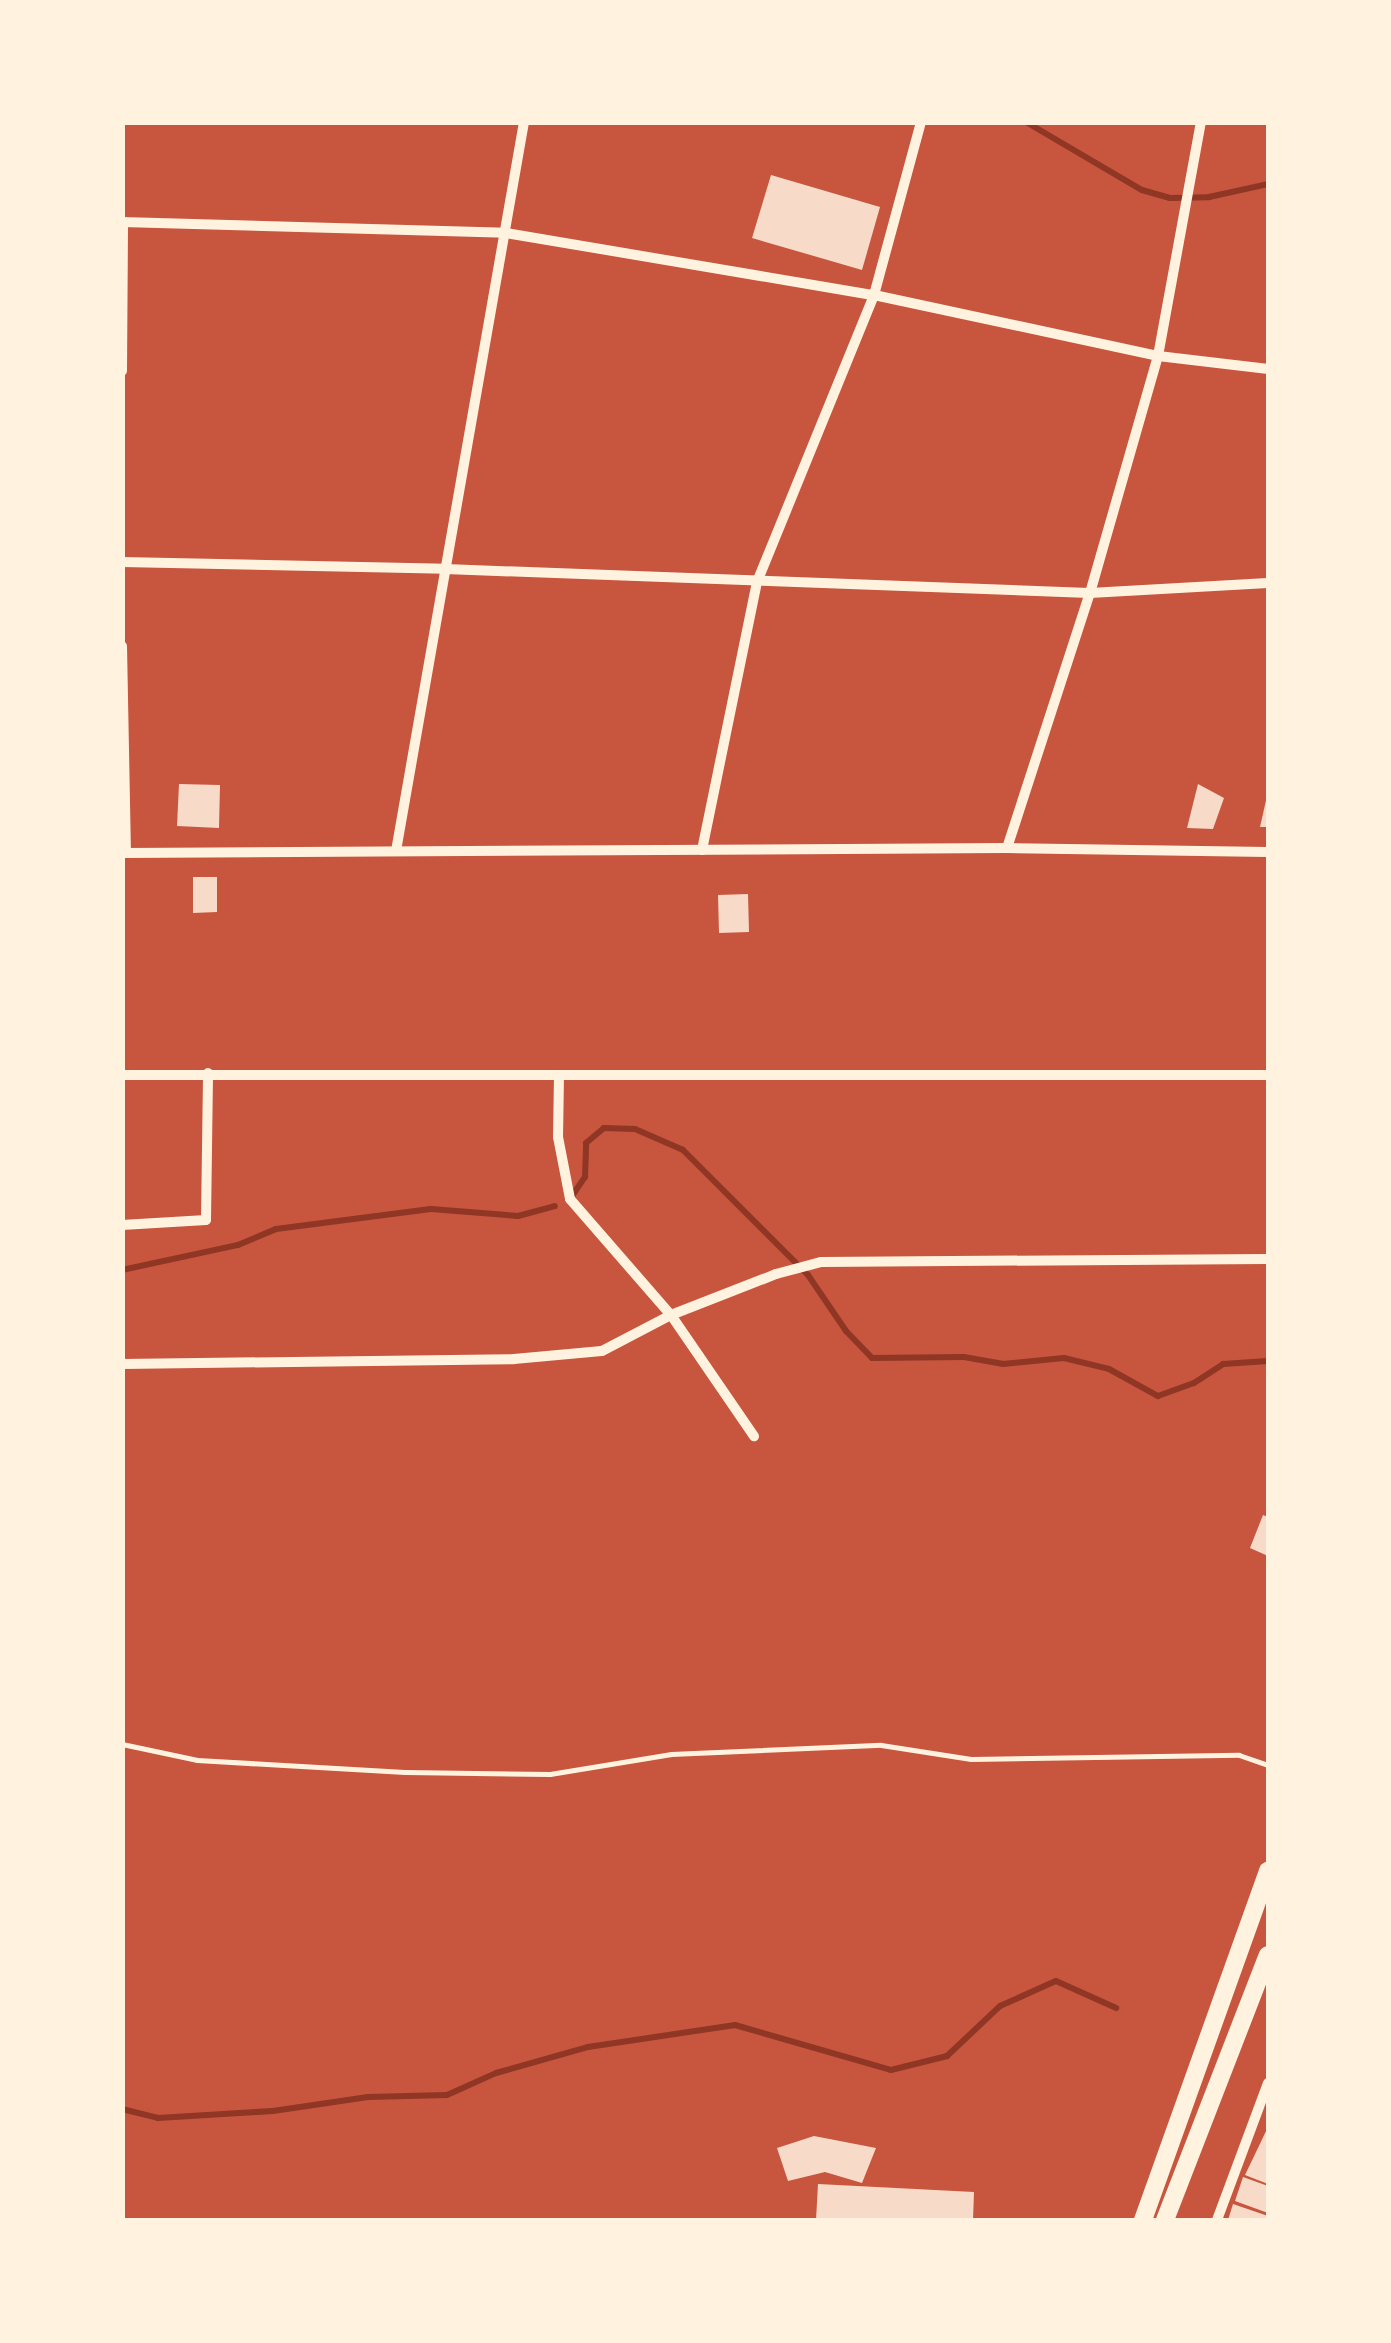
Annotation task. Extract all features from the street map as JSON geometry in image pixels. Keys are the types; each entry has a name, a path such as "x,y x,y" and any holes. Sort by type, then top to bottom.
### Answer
{"highway":[{"path":"1144,2220 1268,1872"},
{"path":"1165,2220 1268,1955"}],"street":[{"path":"396,852 524,122"},
{"path":"702,850 757,582 874,295 921,122"},
{"path":"1007,848 1090,593 1158,356 1201,122"},
{"path":"122,372 123,222 506,233 874,295 1158,356 1268,370"},
{"path":"122,562 445,568 1090,593 1268,583"},
{"path":"122,646 124,853 1007,848 1268,852"},
{"path":"122,1226 206,1220 208,1073"},
{"path":"122,1075 1268,1075"},
{"path":"559,1075 558,1137 570,1200 672,1315 754,1436"},
{"path":"122,1364 532,1358 602,1351 672,1315 814,1264 1268,1259"},
{"path":"1217,2220 1264,2113 1268,2084"}],"lane":[{"path":"122,1744 197,1760 405,1772 550,1774 671,1754 881,1746 972,1759 1239,1755 1268,1765"}],"building":[{"path":"771,175 880,207 862,270 752,238"},
{"path":"179,784 220,785 219,828 177,826"},
{"path":"1198,784 1224,798 1213,829 1187,828"},
{"path":"1267,796 1268,827 1260,827"},
{"path":"193,877 217,877 217,912 193,913"},
{"path":"748,894 749,932 719,933 718,895"},
{"path":"1263,1515 1268,1517 1268,1556 1250,1548"},
{"path":"1268,2127 1268,2184 1245,2175"},
{"path":"814,2136 876,2148 862,2183 825,2172 788,2181 777,2148"},
{"path":"1243,2177 1268,2186 1268,2213 1235,2201"},
{"path":"818,2184 974,2192 973,2220 816,2220"},
{"path":"1233,2204 1268,2216 1268,2220 1228,2220"}],"waterway":[{"path":"1026,122 1142,190 1170,198 1209,197 1268,184"},
{"path":"570,1199 585,1177 586,1143 604,1128 635,1129 683,1150 808,1275 846,1331 872,1358 964,1357 1003,1364 1064,1358 1109,1369 1158,1396 1194,1383 1223,1364 1268,1361"},
{"path":"122,1270 238,1245 276,1229 431,1209 518,1216 555,1206"},
{"path":"122,2109 158,2118 273,2111 368,2097 447,2095 496,2073 588,2047 735,2025 891,2070 947,2056 1000,2006 1056,1981 1116,2008"}]}
